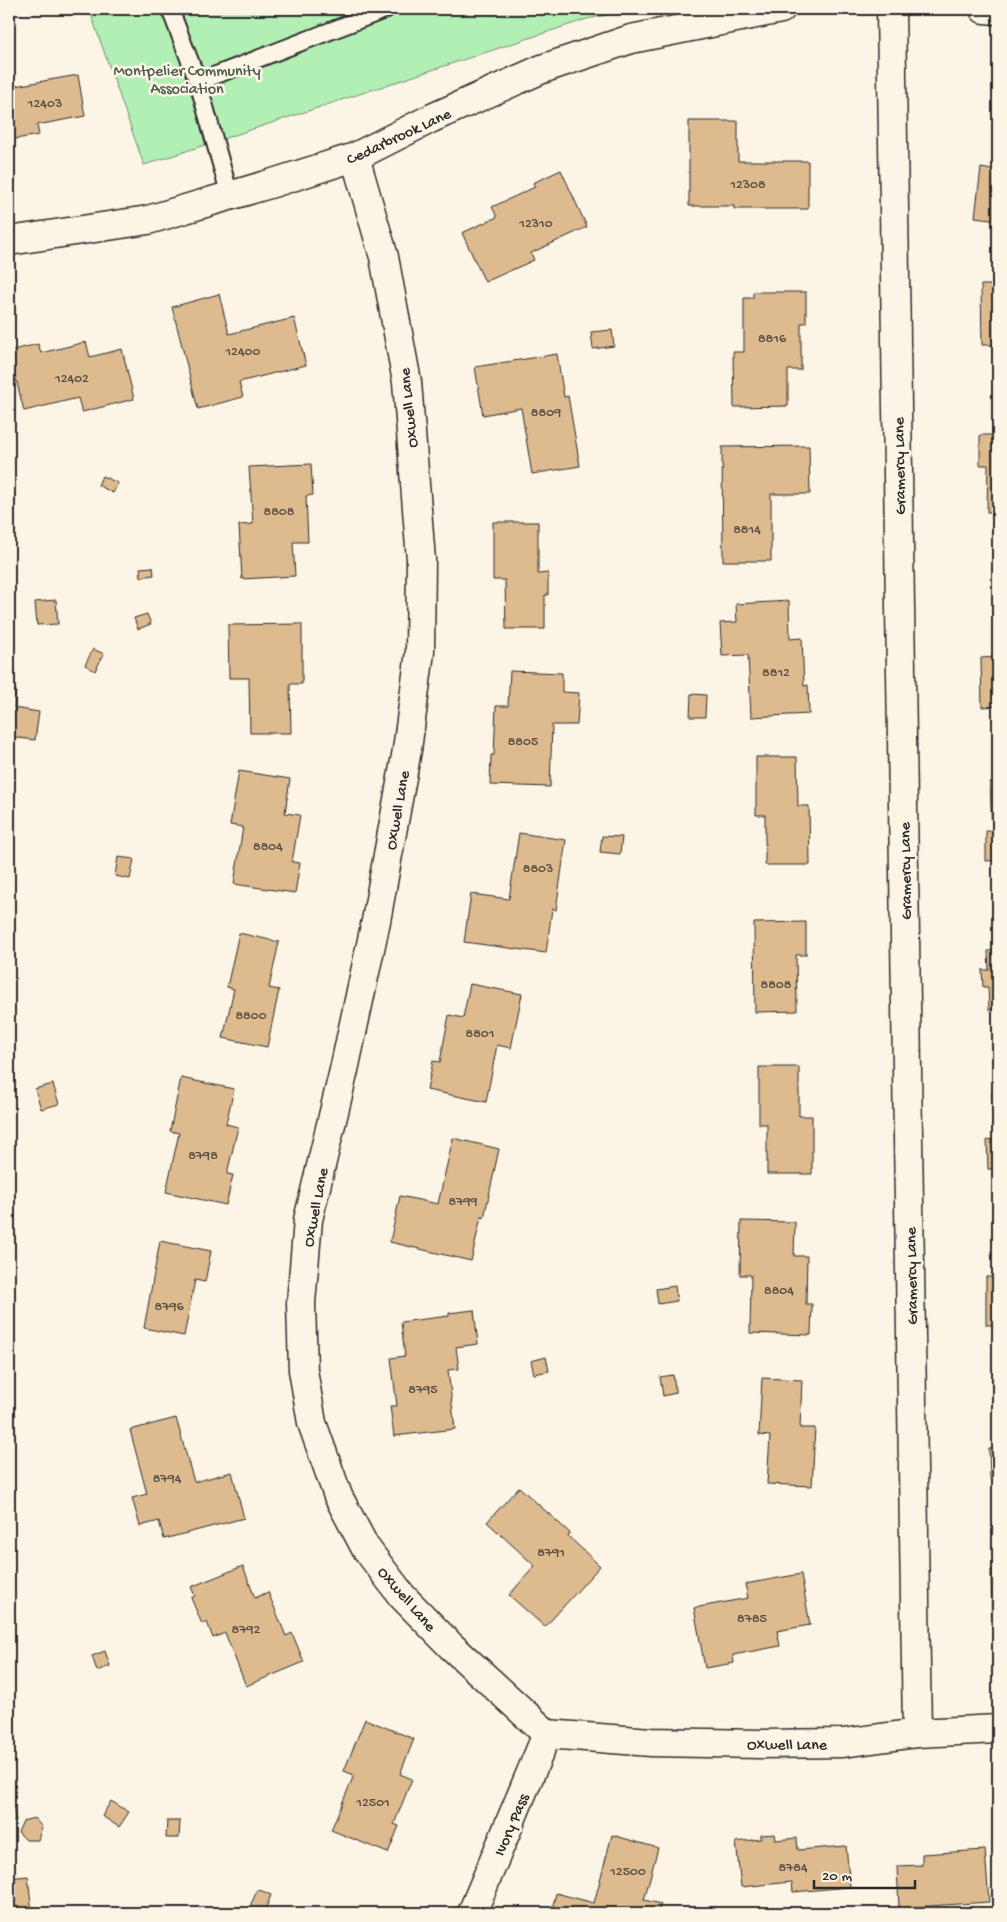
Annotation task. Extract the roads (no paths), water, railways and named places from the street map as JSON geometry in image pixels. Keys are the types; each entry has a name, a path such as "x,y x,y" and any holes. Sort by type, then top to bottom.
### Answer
{"street":[{"name":"Cedarbrook Lane","path":"9,241 148,220 230,196 355,156 432,118 542,69 632,39 781,9"},
{"name":"Gramercy Lane","path":"891,9 917,1733"},
{"path":"984,9 998,10"},
{"name":"Oxwell Lane","path":"355,156 384,258 406,382 420,560 420,652 407,750 376,921 344,1070 308,1220 301,1303 303,1370 312,1423 338,1496 365,1547 402,1596 451,1646 547,1734 651,1742 760,1744 843,1742 917,1733 998,1729"},
{"name":"Ivory Pass","path":"472,1913 547,1734"}],"lane":[{"path":"170,9 198,82 230,196"},
{"path":"198,82 387,9"}],"park label":[{"name":"Montpelier Community Association","path":"187,78"}]}
